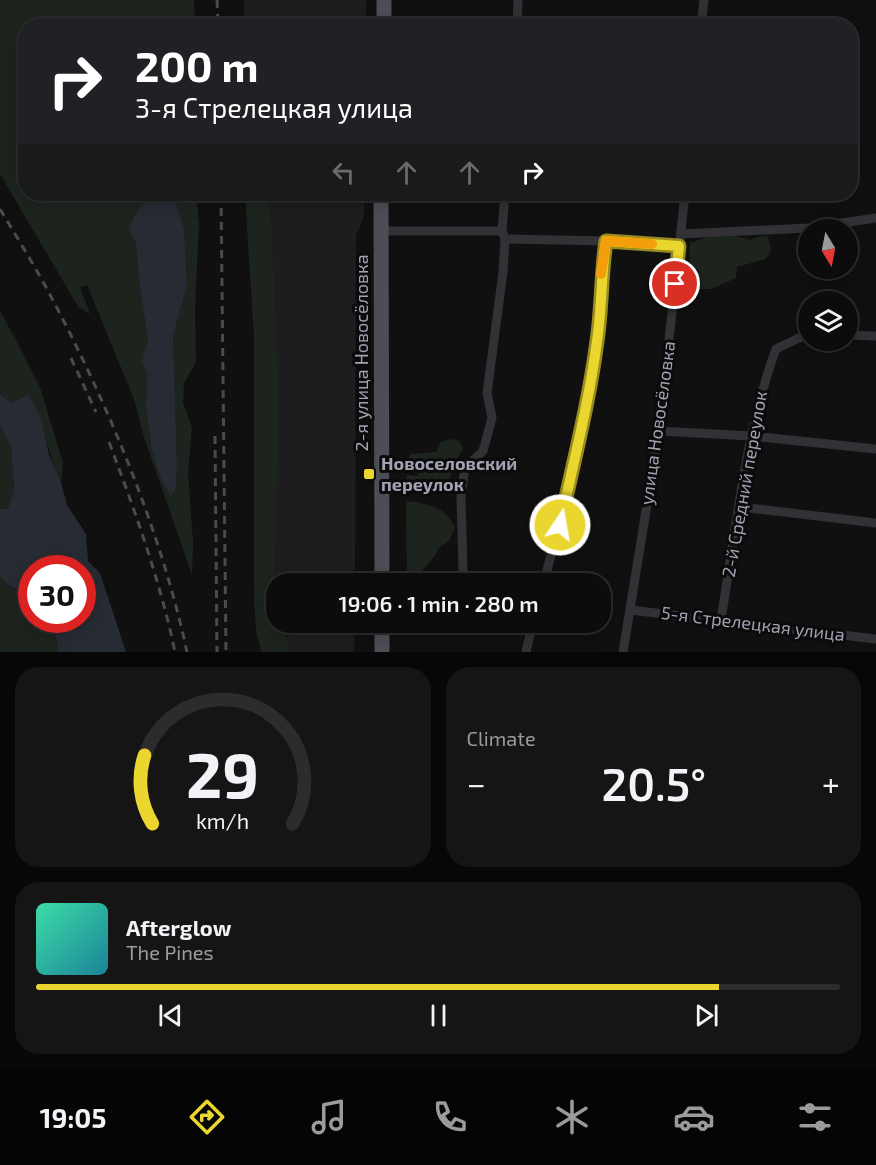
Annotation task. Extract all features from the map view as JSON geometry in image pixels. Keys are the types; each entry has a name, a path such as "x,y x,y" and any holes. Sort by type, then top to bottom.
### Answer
{"main road":[{"path":"384,0 384,18"},
{"name":"2-я улица Новосёловка","path":"381,201 382,573"},
{"path":"382,633 382,652"}],"street":[{"path":"517,18 518,0"},
{"path":"702,18 704,0"},
{"path":"463,571 461,497 465,468 483,451 492,418 488,393 503,272 505,201"},
{"name":"улица Новосёловка","path":"623,652 660,431 684,201"},
{"path":"681,234 808,228 876,218"},
{"path":"381,231 503,235 679,246"},
{"path":"546,573 560,525 590,385 598,339 601,269 606,241"},
{"path":"858,335 876,336"},
{"name":"2-й Средний переулок","path":"721,619 751,436 765,378 776,349 798,338"},
{"path":"660,431 751,436 876,449"},
{"path":"740,507 876,523"},
{"name":"5-я Стрелецкая улица","path":"630,610 876,639"},
{"path":"526,652 530,633"}],"shaded area":[{"path":"0,0 194,0 195,18 18,18 18,201 197,201 199,223 195,308 196,362 184,383 183,402 192,428 188,472 193,542 192,575 144,437 134,399 87,285 80,287 90,314 79,308 0,174","holes":["136,243 185,262 187,286 173,334 177,462 151,446 146,407 147,373 143,362 148,339 140,290"]},
{"path":"244,0 366,0 366,18 244,18"},
{"path":"174,201 184,229 187,286 173,335 177,462 176,487 171,496 162,482 151,446 146,407 147,373 142,362 148,339 140,290 136,243 129,230 138,210 147,202"},
{"path":"245,201 270,201 279,403 275,573 266,573 266,633 285,633 290,652 261,652 256,630 254,601 254,336"},
{"path":"270,201 364,201 364,216 356,236 355,573 274,573"},
{"path":"736,236 751,240 768,236 771,250 766,259 737,267 736,278 711,289 694,289 689,276 690,243 708,237"},
{"path":"0,310 40,387 63,463 61,482 29,394 11,403 0,394"},
{"path":"0,394 11,403 29,394 41,420 49,455 61,482 67,505 86,534 88,555 18,555 18,590 8,585 0,576 0,509 8,509 14,489 11,448 0,425"},
{"path":"0,425 11,448 14,489 8,509 0,509"},
{"path":"451,439 459,441 463,448 454,465 445,493 403,492 407,475 419,476 416,472 405,468 405,462 411,454 436,452 441,442"},
{"path":"406,501 435,507 447,515 455,528 449,541 440,547 420,573 407,573"},
{"path":"96,569 100,573 126,652 59,652 55,633 96,633"},
{"path":"0,576 8,585 18,590 18,633 55,633 59,652 0,652"},
{"path":"285,633 355,633 354,652 290,652"}],"railway":[{"path":"217,0 218,18"},
{"path":"221,201 226,652"},
{"path":"0,209 70,333 130,467 163,560 187,652"},
{"path":"71,358 96,412"},
{"path":"215,436 217,652"},
{"path":"109,442 154,572 175,652"}],"slow traffic":[{"path":"601,274 606,241 652,244"}],"place":[{"name":"Новоселовский переулок","path":"369,474"}],"route":[{"path":"560,525 598,339 601,269 606,241 679,246 675,284"}]}
